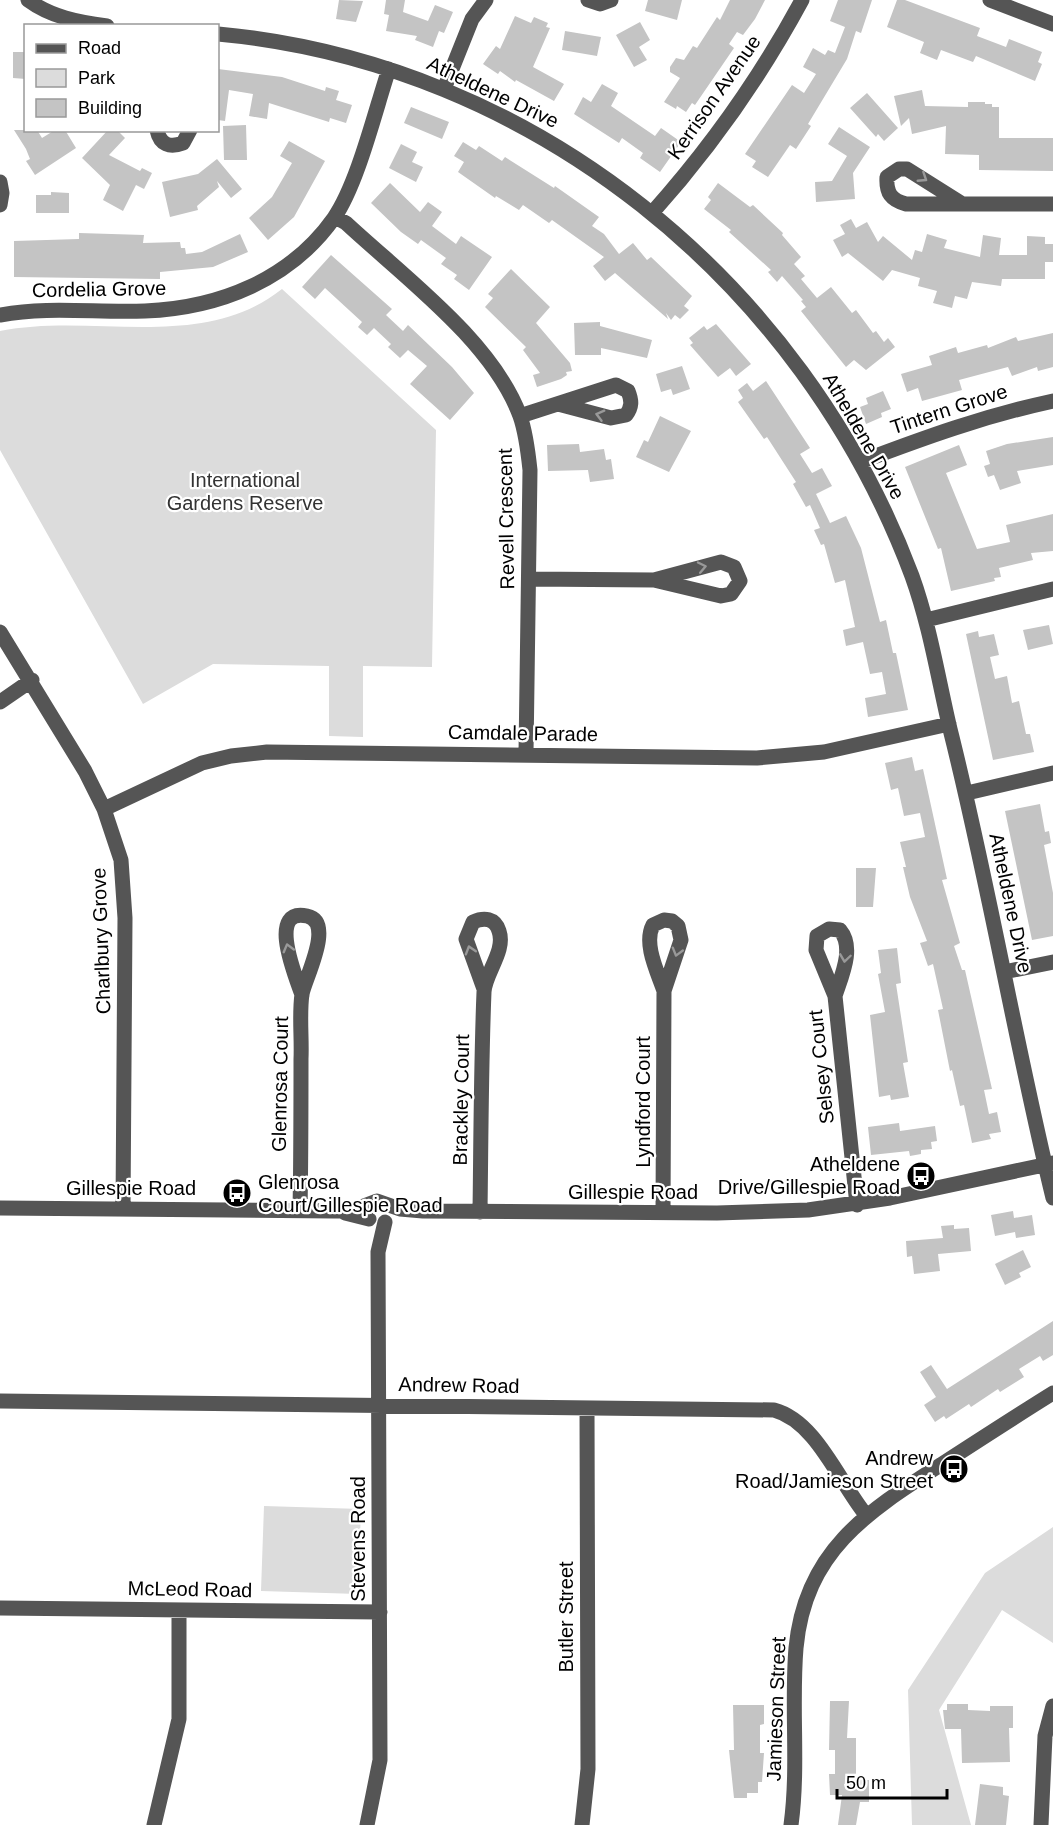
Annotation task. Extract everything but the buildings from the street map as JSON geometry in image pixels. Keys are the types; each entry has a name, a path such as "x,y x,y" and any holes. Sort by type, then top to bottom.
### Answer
{"street":[{"path":"27,0 57,16 97,24"},
{"path":"444,89 472,19 486,0"},
{"path":"588,0 600,4 612,0"},
{"name":"Kerrison Avenue","path":"652,213 699,160 739,106 802,0"},
{"path":"990,0 1053,24"},
{"name":"Atheldene Drive","path":"219,34 294,45 389,69 444,89 522,126 582,160 652,213 694,249 785,348 814,388 860,462 911,575 926,620 967,793 1004,972 1049,1164 1053,1198"},
{"name":"Cordelia Grove","path":"0,315 53,309 145,311 207,302 245,290 285,269 303,253 334,217 355,172 389,69"},
{"path":"157,132 158,138 166,145 174,146 183,143 189,132"},
{"path":"0,182 0,204"},
{"path":"961,203 1053,204"},
{"name":"Revell Crescent","path":"334,217 346,224 430,301 489,360 508,389 520,416 527,438 530,470 526,753"},
{"name":"Tintern Grove","path":"860,462 927,435 994,414 1053,401"},
{"path":"520,416 558,404"},
{"path":"529,579 654,579 721,596 731,594 740,581 734,567 721,562 654,579"},
{"path":"926,620 1053,589"},
{"name":"Charlbury Grove","path":"0,632 32,681 104,808 120,860 125,901 123,1209"},
{"path":"0,702 32,681"},
{"name":"Camdale Parade","path":"104,808 177,772 231,756 331,751 790,756 864,744 949,724"},
{"path":"967,793 1053,773"},
{"path":"1004,972 1053,962"},
{"name":"Brackley Court","path":"480,1212 484,989"},
{"name":"Lyndford Court","path":"663,1213 664,991"},
{"name":"Glenrosa Court","path":"300,1210 302,995"},
{"name":"Selsey Court","path":"835,996 856,1204"},
{"name":"Gillespie Road","path":"0,1208 333,1210 378,1215 423,1211 766,1213 856,1204 1049,1164"},
{"name":"Stevens Road","path":"368,1825 380,1760 378,1215"},
{"name":"Jamieson Street","path":"791,1825 796,1754 795,1666 801,1621 809,1595 827,1560 849,1530 866,1515 1053,1393"},
{"name":"Andrew Road","path":"0,1401 755,1408 783,1413 792,1417 806,1429 866,1515"},
{"name":"Butler Street","path":"582,1825 588,1769 587,1408"},
{"name":"McLeod Road","path":"0,1608 380,1612"},
{"path":"154,1825 179,1719 179,1610"},
{"path":"1045,1817 1045,1736 1053,1706"}],"green space":[{"name":"International Gardens Reserve","path":"282,289 436,430 432,667 363,666 363,737 329,736 329,666 213,664 143,704 0,450 0,331 35,326 71,325 145,327 217,320 250,308"},
{"path":"264,1506 361,1509 358,1594 261,1591"},
{"path":"1053,1527 1053,1643 1002,1610 939,1710 971,1825 912,1825 908,1690 985,1573"}],"place":[{"name":"Atheldene Drive/Gillespie Road","path":"921,1176"},
{"name":"Glenrosa Court/Gillespie Road","path":"237,1193"},
{"name":"Andrew Road/Jamieson Street","path":"954,1469"}]}
